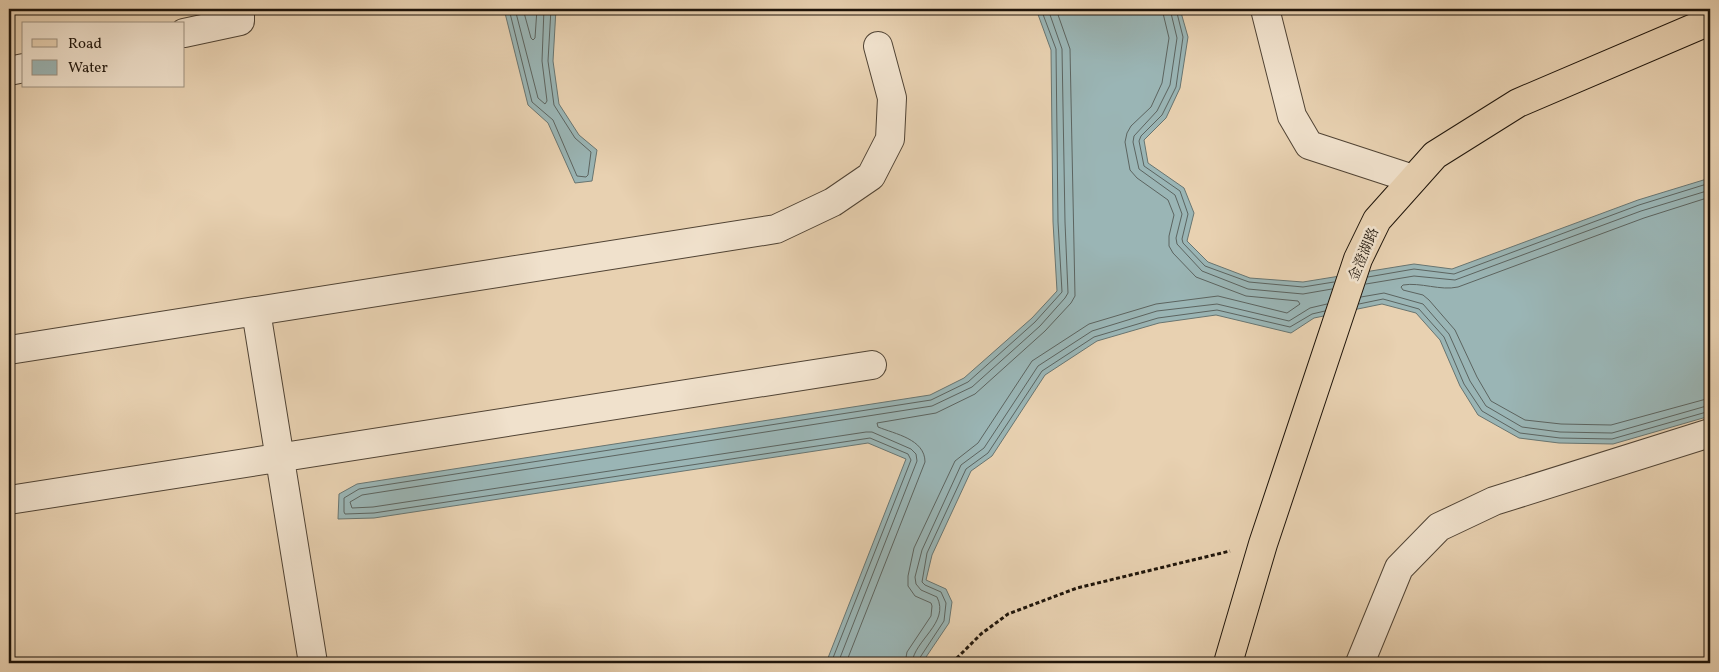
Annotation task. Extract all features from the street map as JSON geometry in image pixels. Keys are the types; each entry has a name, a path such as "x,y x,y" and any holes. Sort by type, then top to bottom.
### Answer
{"main road":[{"name":"金澄湖路","path":"1228,663 1263,544 1329,345 1358,259 1377,220 1435,155 1518,103 1710,21"}],"street":[{"path":"185,33 240,21 240,9"},
{"path":"1265,9 1292,116 1310,145 1413,179"},
{"path":"9,350 776,228 833,202 871,176 890,139 892,98 878,46"},
{"path":"9,71 22,68"},
{"path":"256,311 313,663"},
{"path":"9,500 872,366"},
{"path":"1360,663 1399,568 1439,527 1494,501 1710,433"}],"path":[{"path":"952,663 981,634 1008,614 1046,598 1077,588 1263,544"}],"water":[{"path":"504,9 556,9 553,61 559,104 579,135 597,150 592,181 575,183 548,123 528,105"},
{"path":"1036,9 1180,9 1188,37 1180,88 1166,118 1144,140 1148,163 1184,188 1194,213 1187,241 1208,262 1250,278 1303,282 1414,264 1452,269 1638,200 1710,178 1710,416 1613,444 1559,443 1519,438 1478,415 1460,386 1440,340 1416,313 1382,304 1314,318 1291,333 1216,315 1159,323 1097,341 1045,375 992,456 971,471 932,555 926,580 946,589 952,602 949,623 922,663 826,663 906,459 868,443 374,518 338,519 339,494 357,484 930,395 964,378 1032,318 1057,291 1053,222 1051,50"}]}
